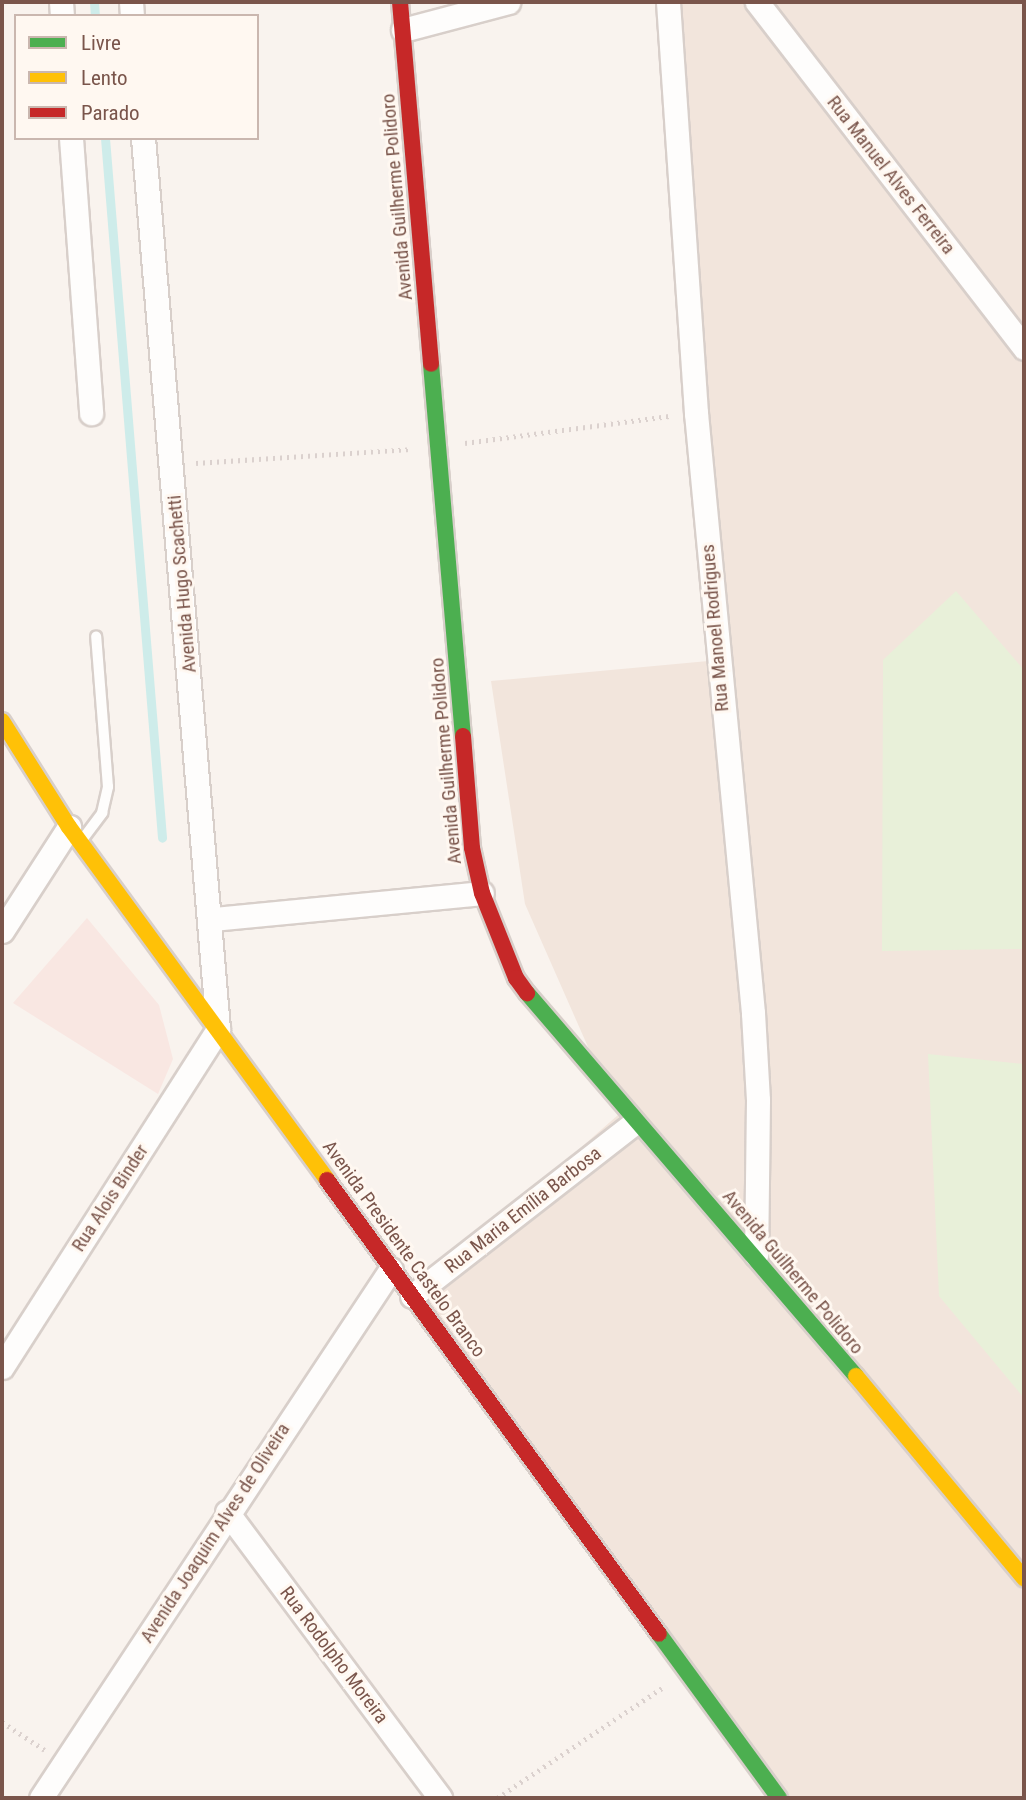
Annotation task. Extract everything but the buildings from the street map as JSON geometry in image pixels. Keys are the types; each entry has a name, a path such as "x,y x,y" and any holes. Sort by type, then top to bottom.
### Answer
{"street":[{"name":"Avenida Guilherme Polidoro","path":"400,2 442,446 472,848 482,893 516,978 634,1123 756,1255 1024,1578"},
{"path":"403,30 508,2"},
{"name":"Rua Manoel Rodrigues","path":"668,2 696,413 753,1013 758,1100 756,1255"},
{"name":"Rua Manuel Alves Ferreira","path":"757,2 1024,348"},
{"path":"71,140 91,414"},
{"name":"Avenida Hugo Scachetti","path":"142,140 213,919 218,1029"},
{"name":"Avenida Presidente Castelo Branco","path":"2,721 74,835 391,1269 689,1669 779,1798"},
{"path":"2,931 74,835"},
{"path":"213,919 482,893"},
{"name":"Rua Alois Binder","path":"2,1367 218,1029"},
{"name":"Rua Maria Emília Barbosa","path":"412,1296 634,1123"},
{"name":"Avenida Joaquim Alves de Oliveira","path":"41,1798 227,1513 391,1269"},
{"name":"Rua Rodolpho Moreira","path":"227,1513 440,1798"}],"lane":[{"path":"74,835 102,813 108,787 96,636"}],"path":[{"path":"171,464 442,446 696,413"},
{"path":"496,1798 689,1669"},
{"path":"2,1722 64,1762"}],"shaded area":[{"path":"676,2 1024,2 1024,1798 768,1798 407,1300 618,1115 525,904 491,681 730,659"},
{"path":"87,918 159,1005 173,1059 158,1094 13,1003"}],"green space":[{"path":"956,591 1024,670 1024,949 882,951 883,660"},
{"path":"928,1054 1024,1064 1024,1398 939,1296"}],"waterway":[{"path":"94,2 95,14"},
{"path":"105,140 162,838"}],"traffic: fast":[{"path":"431,364 463,736"},
{"path":"527,993 856,1376"},
{"path":"659,1634 779,1798"}],"traffic: slow":[{"path":"2,721 69,827 327,1180"},
{"path":"856,1376 1024,1578"}],"traffic: jam":[{"path":"400,2 431,364"},
{"path":"463,736 472,848 482,893 516,978 527,993"},
{"path":"327,1180 659,1634"}]}
